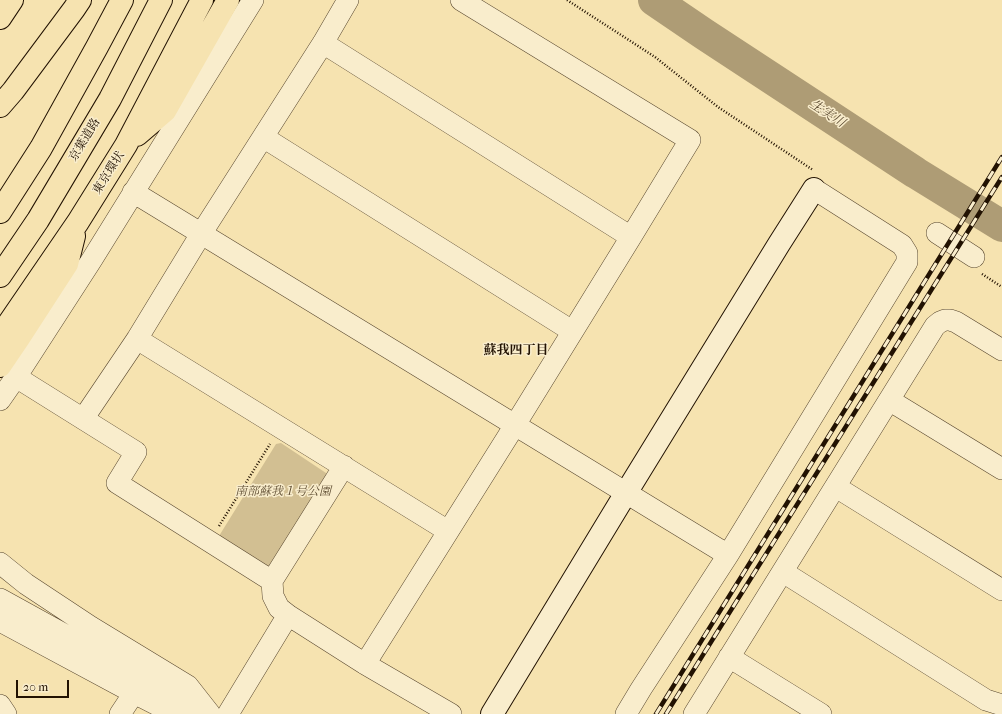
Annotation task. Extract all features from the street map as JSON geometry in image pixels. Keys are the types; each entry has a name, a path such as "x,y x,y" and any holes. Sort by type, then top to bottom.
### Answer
{"highway":[{"path":"0,18 12,0"},
{"path":"0,106 80,0"},
{"path":"0,212 41,148 122,0"},
{"name":"京葉道路","path":"0,276 38,220 110,99 161,0"},
{"name":"東京環状","path":"0,336 78,222 126,145 202,0"},
{"path":"126,145 165,111 228,0"},
{"path":"8,371 19,338 67,264 78,222"}],"street":[{"path":"0,400 8,371 76,285 133,192 180,120 253,0"},
{"path":"83,419 137,339 201,234 323,43 348,0"},
{"path":"365,664 515,425 690,140 461,0"},
{"path":"323,43 631,237"},
{"path":"263,137 572,331"},
{"path":"492,714 817,181 902,245 907,253 907,262 728,555 626,714"},
{"path":"133,192 728,555"},
{"path":"937,233 975,264"},
{"path":"694,714 935,326 945,320 956,322 1002,350"},
{"path":"137,339 448,531"},
{"path":"8,371 136,452 117,483 272,581"},
{"path":"889,400 1002,469"},
{"path":"344,466 272,581 273,596 279,608 288,615 365,664 451,714"},
{"path":"836,487 1002,590"},
{"path":"0,563 26,584 91,627 188,686 210,714"},
{"path":"783,572 986,700 1002,705"},
{"path":"0,599 179,707"},
{"path":"228,714 288,615"},
{"path":"0,621 134,693 202,714"},
{"path":"729,657 821,714"},
{"path":"120,714 134,693"},
{"path":"0,706 6,714"}],"path":[{"path":"567,0 655,57 718,107 817,181"},
{"path":"975,264 1002,287"},
{"path":"210,542 280,427"}],"green space":[{"name":"南部蘇我１号公園","path":"281,443 326,473 327,481 273,567 266,568 219,536 276,444"}],"waterway":[{"name":"生実川","path":"654,0 916,173 1002,226"}],"railway":[{"path":"656,714 1002,157"},
{"path":"666,714 1002,177"}],"district":[{"name":"蘇我四丁目","path":"516,351"}]}
